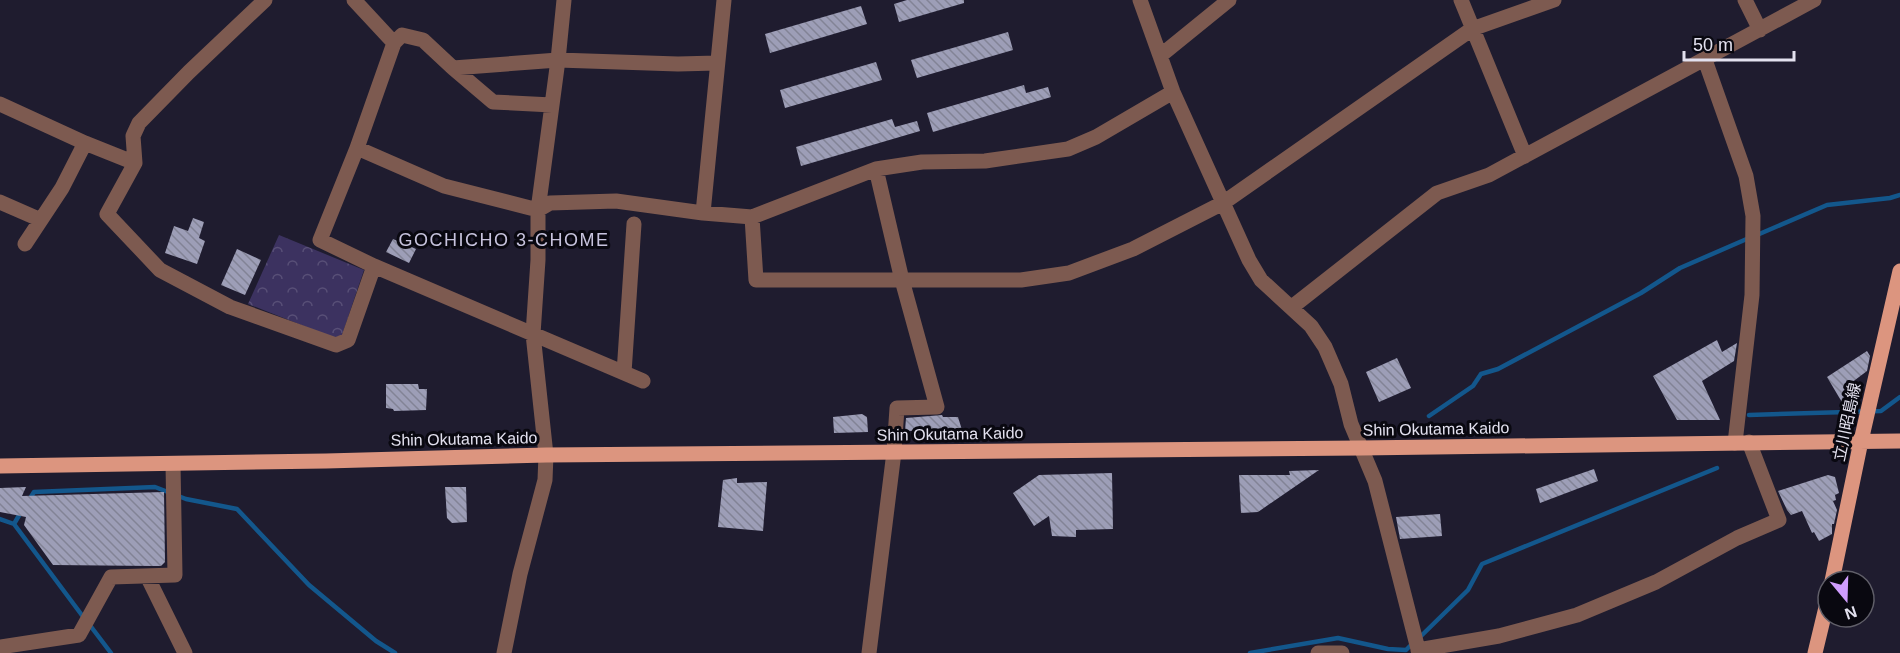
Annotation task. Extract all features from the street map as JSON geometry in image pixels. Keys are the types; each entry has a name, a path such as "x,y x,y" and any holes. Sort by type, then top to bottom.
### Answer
{"main road":[{"name":"立川昭島線","path":"1834,569 1900,270"},
{"name":"Shin Okutama Kaido","path":"0,466 546,455 1900,441"},
{"path":"1815,653 1821,629"}],"street":[{"path":"265,0 139,123 133,136 135,163 107,214 160,270 230,307 336,345 348,340 374,266"},
{"path":"354,0 394,43"},
{"path":"504,653 520,574 545,480 546,455 533,334 538,260 538,210 564,0"},
{"path":"703,213 724,0"},
{"path":"1140,0 1173,93 1249,260 1261,280 1311,326 1325,347 1341,384 1352,424 1375,481 1417,645 1499,636 1577,615 1656,582 1737,538 1779,520 1742,443 1752,295 1753,216 1746,176 1705,60"},
{"path":"1160,56 1229,0"},
{"path":"1461,0 1524,156"},
{"path":"752,216 756,280 1021,280 1069,273 1133,249 1223,203 1472,29 1554,0"},
{"path":"1745,0 1760,30"},
{"path":"1292,307 1437,192 1489,175 1814,0"},
{"path":"552,105 493,102 423,40 402,35 394,43 357,148 320,240 374,266 643,381"},
{"path":"453,68 558,60 717,63"},
{"path":"357,148 444,186 538,210 550,203 616,201 703,213 752,216 876,169 922,162 984,161 1068,149 1173,93"},
{"path":"0,104 135,163"},
{"path":"25,244 62,188 85,143"},
{"path":"869,653 894,452 897,408 937,407 902,280 876,169"},
{"path":"0,202 41,220"},
{"path":"624,373 634,224"},
{"path":"0,647 79,635 111,577 175,575 173,464"},
{"path":"147,576 185,653"},
{"path":"1318,653 1342,653"}],"green space":[{"path":"279,235 364,270 342,335 334,338 248,304"}],"building":[{"path":"907,0 964,0 964,3 899,22 894,4"},
{"path":"861,6 867,24 770,53 765,34"},
{"path":"1008,32 1013,50 917,78 911,60"},
{"path":"876,62 882,80 785,108 780,90"},
{"path":"1024,85 1026,93 1048,87 1051,97 933,132 927,113"},
{"path":"892,119 895,127 917,121 920,131 801,166 796,147"},
{"path":"193,218 204,222 199,238 205,241 197,264 165,253 174,226 188,231"},
{"path":"393,239 416,249 409,263 386,252"},
{"path":"237,249 261,260 245,295 221,285"},
{"path":"1717,340 1722,352 1737,343 1734,361 1702,381 1720,420 1677,420 1653,376"},
{"path":"1867,351 1870,356 1867,371 1847,386 1857,402 1846,409 1827,377"},
{"path":"1397,358 1411,388 1379,402 1366,372"},
{"path":"386,384 418,384 419,389 427,389 426,410 394,411 386,408"},
{"path":"862,414 867,417 868,432 834,433 833,417"},
{"path":"942,415 943,417 958,417 962,430 905,431 906,418"},
{"path":"1594,469 1598,481 1540,503 1536,489"},
{"path":"1319,470 1258,512 1241,513 1239,475 1290,475 1289,471"},
{"path":"1112,473 1113,529 1076,530 1076,537 1052,536 1049,516 1034,526 1013,493 1039,475"},
{"path":"1828,475 1835,477 1839,493 1835,495 1836,500 1833,501 1837,510 1834,524 1832,524 1832,534 1819,541 1814,532 1812,533 1802,511 1791,515 1778,491"},
{"path":"737,478 737,483 767,482 763,531 718,527 723,480"},
{"path":"26,487 22,496 164,492 165,562 161,566 53,565 24,525 26,517 0,512 0,488"},
{"path":"445,487 466,487 467,522 452,523 447,518"},
{"path":"1440,514 1442,536 1400,539 1396,517"}],"waterway":[{"path":"1757,235 1827,205 1900,195"},
{"path":"1429,416 1473,386 1481,374 1498,369 1641,293 1680,268 1749,238"},
{"path":"1749,415 1881,411 1900,397"},
{"path":"1419,638 1468,590 1482,564 1717,468"},
{"path":"29,500 34,492 155,487 186,499 237,509 309,585 376,641 395,653"},
{"path":"0,519 14,524 21,512"},
{"path":"14,524 84,618"},
{"path":"89,624 111,653"},
{"path":"1250,653 1338,638 1388,649 1406,650 1413,643"}],"district":[{"name":"GOCHICHO 3-CHOME","path":"504,240"}]}
